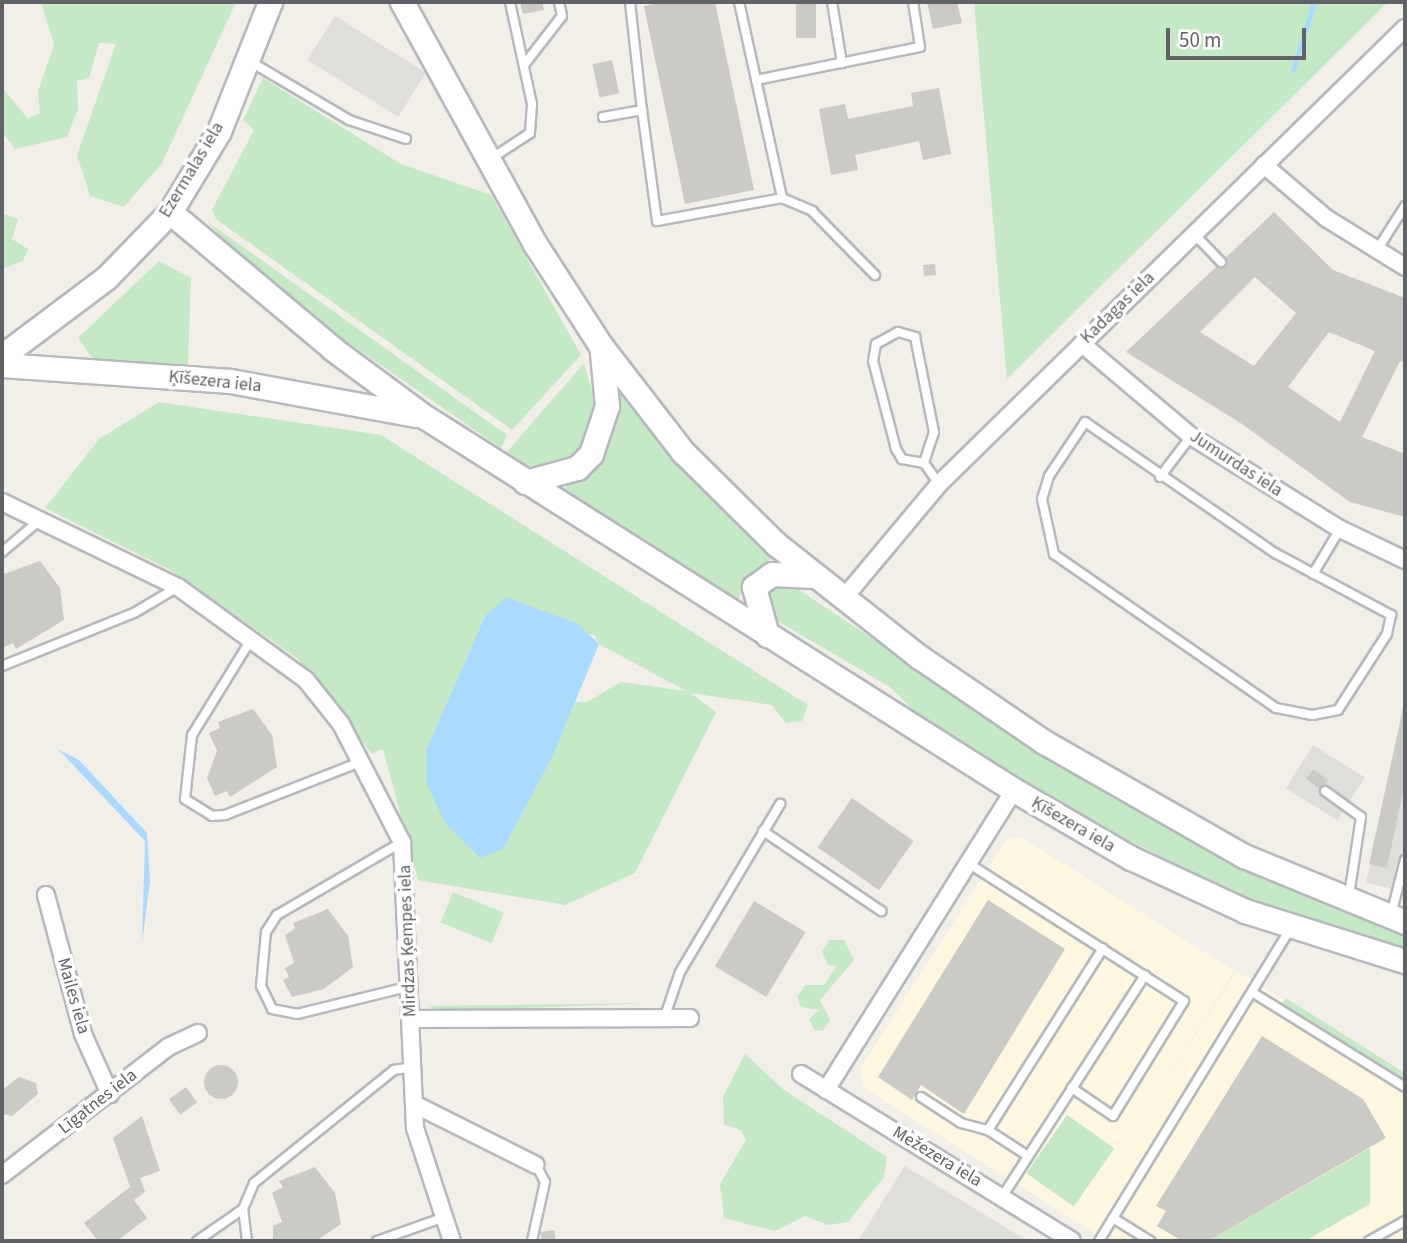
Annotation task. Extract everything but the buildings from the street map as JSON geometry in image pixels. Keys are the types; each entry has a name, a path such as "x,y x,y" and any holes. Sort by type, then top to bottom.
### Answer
{"street":[{"name":"Ezermalas iela","path":"2,356 106,278 170,212 219,131 270,2"},
{"path":"393,2 407,11 488,160 601,346 683,452 813,576 1044,741 1244,856 1348,902 1397,920"},
{"name":"Kadagas iela","path":"843,599 939,484 1405,28"},
{"path":"1264,165 1377,250 1405,267"},
{"name":"Ķīšezera iela","path":"170,212 333,349 425,417 1014,790 1131,858 1292,926 1405,961"},
{"name":"Jumurdas iela","path":"1082,344 1191,436 1340,529 1405,560"},
{"path":"525,482 563,474 591,454 607,406 601,346"},
{"name":"Ķīšezera iela","path":"2,365 230,381 425,417"},
{"name":"Mirdzas Ķempes iela","path":"2,502 178,587 253,638 318,694 363,761 402,842 411,986 414,1104 421,1154 452,1241"},
{"path":"767,635 754,587 772,574 813,576"},
{"path":"826,1090 1014,790"},
{"name":"Mailes iela","path":"46,895 83,1034 110,1094"},
{"path":"1380,955 1405,968"},
{"path":"411,1019 690,1018"},
{"name":"Līgatnes iela","path":"2,1175 168,1047 198,1033"},
{"name":"Mežezera iela","path":"801,1074 1002,1197 1063,1239"},
{"path":"414,1104 536,1165"}],"lane":[{"path":"488,160 530,133 524,65 510,2"},
{"path":"524,65 562,16 559,2"},
{"path":"630,2 657,221 782,198 812,211 875,275"},
{"path":"739,2 782,198"},
{"path":"832,2 842,63"},
{"path":"756,79 920,47 914,2"},
{"path":"248,60 349,120 406,139"},
{"path":"603,117 642,110"},
{"path":"1377,250 1405,206"},
{"path":"1194,234 1221,262"},
{"path":"924,463 933,432 915,337 898,332 876,344 873,361 896,449 902,459 924,463 939,484"},
{"path":"1085,422 1160,477 1313,574 1391,615 1387,634 1338,710 1311,715 1276,709 1241,688 1054,554 1041,499 1049,476 1085,422"},
{"path":"1160,477 1191,436"},
{"path":"2,552 41,519"},
{"path":"1313,574 1340,529"},
{"path":"2,666 134,613 178,587"},
{"path":"253,638 192,735 185,799 212,816 225,815 363,761"},
{"path":"1325,791 1361,817 1348,902"},
{"path":"665,1016 680,972 780,804"},
{"path":"763,831 881,911"},
{"path":"402,842 277,915 266,932 261,986 272,1009 297,1014 411,986"},
{"path":"1397,920 1405,860"},
{"path":"968,863 1184,1001 1113,1116 1072,1088"},
{"path":"1099,1241 1255,994 1292,926"},
{"path":"988,1130 1103,948"},
{"path":"1002,1197 1144,975"},
{"path":"1255,994 1405,1087"},
{"path":"247,1241 243,1209 254,1183 394,1070 412,1067"},
{"path":"921,1097 961,1123 988,1130 1028,1156"},
{"path":"532,1241 545,1182 536,1165"},
{"path":"197,1241 243,1209"},
{"path":"377,1241 442,1218"},
{"path":"1113,1218 1150,1241"},
{"path":"1369,1241 1405,1221"}],"shaded area":[{"path":"335,16 426,73 398,117 307,60"},
{"path":"1405,696 1405,891 1366,883"},
{"path":"1313,745 1365,777 1338,821 1286,788"},
{"path":"1021,837 1234,971 1121,1153 1236,971 1405,1072 1405,1236 1396,1241 1108,1241 864,1088 860,1069 1006,840"},
{"path":"905,1166 1028,1241 858,1241"}],"green space":[{"path":"41,2 236,2 162,163 124,207 90,196 77,155 116,44 99,43 89,78 77,81 78,109 67,137 15,149 2,131 2,87 28,119 40,113 38,91 54,45"},
{"path":"974,2 1388,2 1007,379"},
{"path":"263,78 401,164 491,195 581,355 512,430 216,219 212,210 254,130 243,120"},
{"path":"2,213 18,219 12,239 28,249 23,261 2,269"},
{"path":"208,222 507,435 501,448 337,335 236,255"},
{"path":"159,261 191,278 188,364 95,362 78,338"},
{"path":"584,363 597,408 590,438 574,460 550,469 523,465 507,452"},
{"path":"621,393 690,477 772,558 751,574 737,602 560,492 599,461"},
{"path":"159,402 381,435 808,705 802,721 786,723 772,705 690,693 716,712 635,873 565,905 418,880 383,749 372,754 298,659 172,571 45,508 99,439","holes":["485,616 594,635 599,644 686,691 621,682 587,702 573,702 503,849 476,855 426,750"]},
{"path":"787,582 1078,775 1262,879 1405,934 1405,950 1251,902 1049,800 929,725 890,687 769,616 763,594"},
{"path":"453,892 504,913 492,943 441,923"},
{"path":"829,940 844,940 854,960 820,1000 830,1020 823,1031 814,1030 809,1019 819,1010 801,1007 797,997 805,985 824,985 837,966 828,965 822,952"},
{"path":"1286,998 1405,1073 1405,1082 1281,1005"},
{"path":"655,1003 439,1011 429,1006"},
{"path":"745,1054 784,1090 887,1157 884,1177 848,1222 828,1225 805,1216 775,1231 724,1218 720,1184 746,1140 741,1130 724,1124 723,1097"},
{"path":"1067,1115 1115,1148 1074,1206 1026,1173"},
{"path":"1370,1148 1370,1204 1305,1241 1208,1241"}],"water":[{"path":"506,597 578,624 599,644 553,755 503,849 480,858 445,823 426,782 426,750 485,616"},
{"path":"36,738 79,760 147,833 150,881 142,943 145,841 59,750"}],"waterway":[{"path":"1293,70 1314,2"}]}
